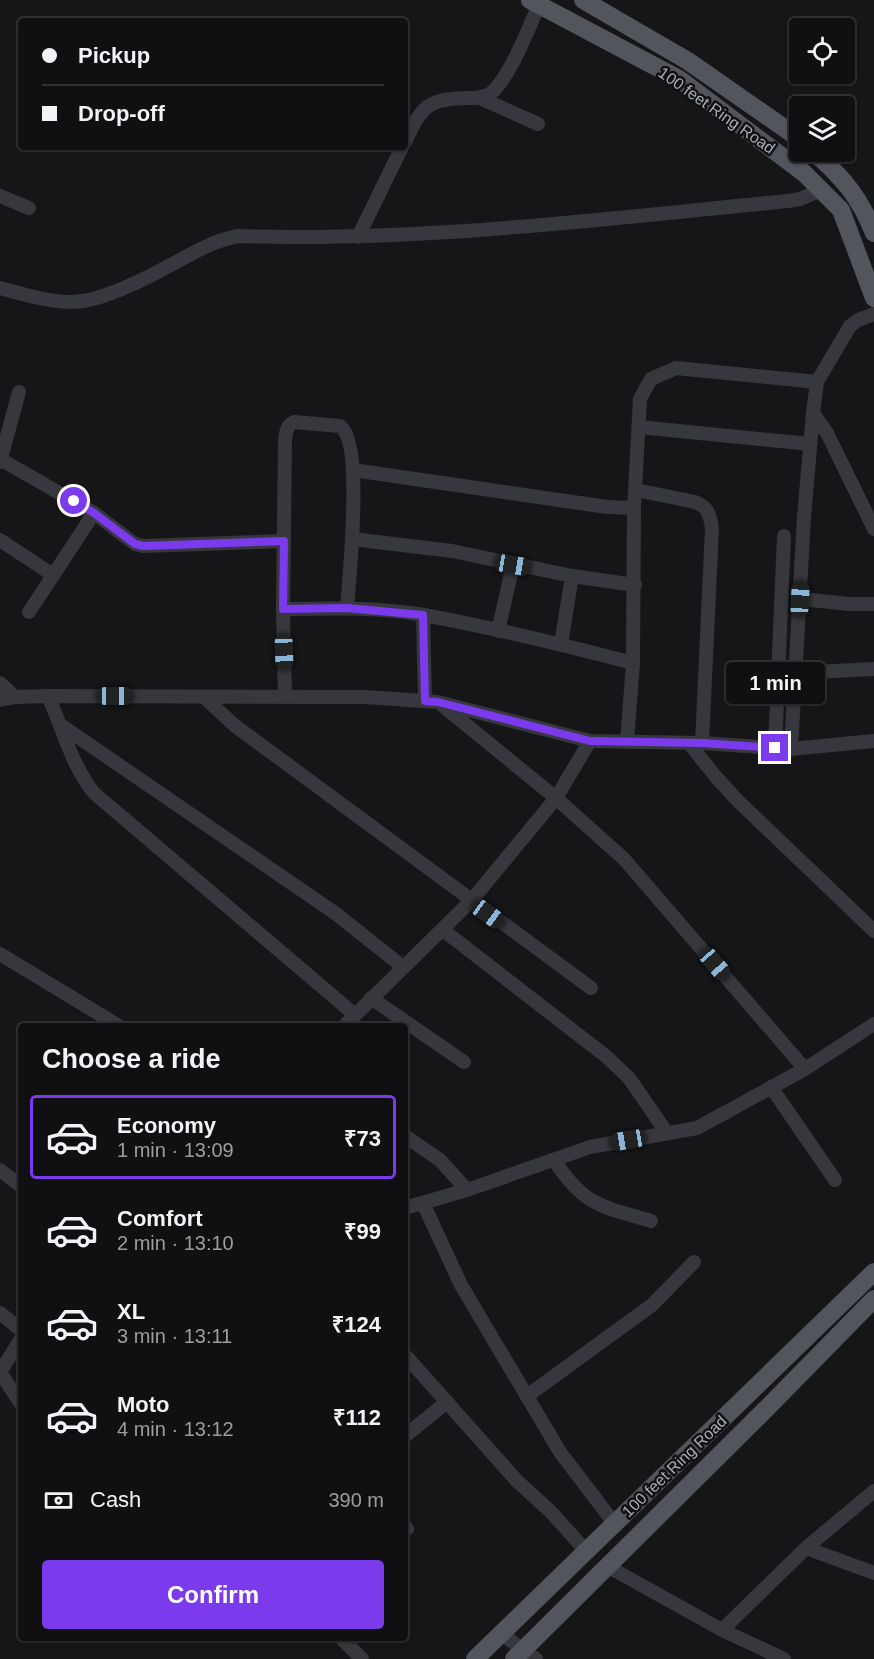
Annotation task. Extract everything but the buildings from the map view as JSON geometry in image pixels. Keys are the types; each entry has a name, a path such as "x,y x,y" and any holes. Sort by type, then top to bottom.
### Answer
{"main road":[{"name":"100 feet Ring Road","path":"583,0 688,61 789,132"},
{"name":"100 feet Ring Road","path":"535,2 679,80 804,172 841,210 874,298"},
{"path":"825,162 859,200 874,234"},
{"name":"100 feet Ring Road","path":"475,1659 874,1272"},
{"name":"100 feet Ring Road","path":"525,1656 607,1566 874,1299"}],"street":[{"path":"408,136 420,112 428,105 441,100 480,98 488,95 499,85 535,2"},
{"path":"480,98 538,124"},
{"path":"358,237 401,150"},
{"path":"0,288 50,300 74,302 107,294 153,275 206,245 238,236 358,237 512,227 788,201 800,199 821,189"},
{"path":"0,195 29,208"},
{"path":"792,749 810,444 817,382 850,326 874,314"},
{"path":"627,742 633,663 634,508 640,399 645,388 651,379 676,368 817,382"},
{"path":"19,392 0,460 94,513 135,544 143,546 284,541"},
{"path":"813,412 827,433 874,529"},
{"path":"285,696 283,609 285,441 289,424 299,421 340,426 345,429 350,442 353,470 352,539 347,608"},
{"path":"639,428 810,444"},
{"path":"353,470 607,507 634,508"},
{"path":"636,490 695,502 703,505 711,518 696,743 716,777 737,800 874,931"},
{"path":"29,612 94,513"},
{"path":"775,748 784,536"},
{"path":"352,539 452,551 572,576 635,585"},
{"path":"0,540 53,575"},
{"path":"498,632 513,565"},
{"path":"561,644 572,576"},
{"path":"800,599 874,604"},
{"path":"283,609 347,608 423,615 561,644 633,663"},
{"path":"423,615 432,701 556,798 624,859 806,1069"},
{"path":"795,673 874,669"},
{"path":"0,683 15,697"},
{"path":"0,700 48,696 365,697 432,701 590,741 696,743 792,749 874,741"},
{"path":"48,696 62,726 73,760 94,793 354,1014"},
{"path":"204,697 234,725 591,988"},
{"path":"62,726 335,913 403,967"},
{"path":"346,1023 471,901 556,798 590,741"},
{"path":"443,930 608,1057 629,1078 667,1133"},
{"path":"0,954 113,1023"},
{"path":"371,998 407,1023"},
{"path":"408,1023 464,1062"},
{"path":"408,1207 467,1190 590,1147 697,1128 806,1069 874,1024"},
{"path":"771,1087 835,1180"},
{"path":"408,1138 440,1160 467,1190"},
{"path":"554,1160 568,1181 582,1195 600,1206 651,1221"},
{"path":"0,1170 18,1184"},
{"path":"423,1203 461,1285 560,1452 614,1523"},
{"path":"527,1396 652,1305 694,1262"},
{"path":"0,1313 18,1328"},
{"path":"18,1344 0,1372 18,1399"},
{"path":"408,1358 517,1481 586,1551"},
{"path":"408,1434 447,1402"},
{"path":"722,1630 806,1548 874,1491"},
{"path":"806,1548 874,1574"},
{"path":"607,1566 722,1630 784,1659"},
{"path":"500,1633 525,1656"},
{"path":"344,1641 362,1659"}],"route":[{"path":"74,501 135,544 143,546 284,541 283,609 347,608 423,615 425,701 438,702 590,741 702,743 775,748"}]}
